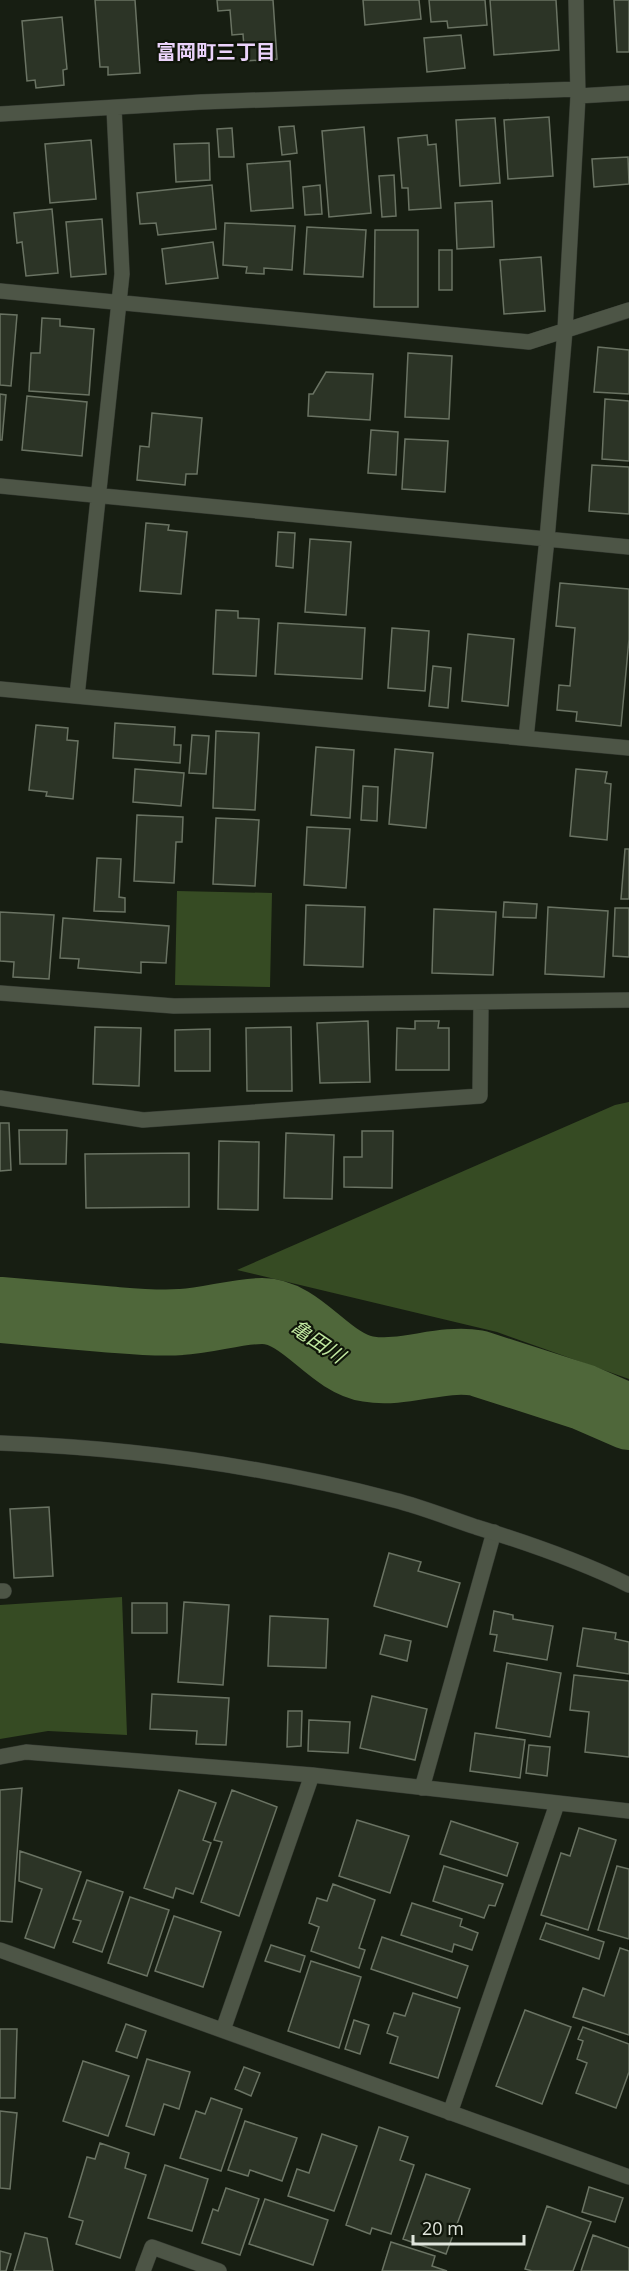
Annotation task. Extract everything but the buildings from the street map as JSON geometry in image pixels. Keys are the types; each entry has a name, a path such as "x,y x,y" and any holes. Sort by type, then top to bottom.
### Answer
{"street":[{"path":"526,738 547,539 564,330 578,92 576,0"},
{"path":"0,114 201,102 578,92 629,93"},
{"path":"77,696 122,274 114,108"},
{"path":"0,291 530,342 629,310"},
{"path":"0,486 629,547"},
{"path":"0,689 629,748"},
{"path":"0,993 174,1006 629,1000"},
{"path":"0,1098 143,1120 480,1096 481,1002"},
{"path":"0,1443 60,1445 156,1454 295,1476 396,1500 589,1566 629,1585"},
{"path":"422,1788 494,1532"},
{"path":"0,1757 26,1752 312,1775 629,1811"},
{"path":"223,2031 312,1775"},
{"path":"450,2113 557,1804"},
{"path":"0,1950 629,2177"},
{"path":"143,2271 152,2247 219,2271"}],"green space":[{"path":"177,891 272,893 270,987 175,985"},
{"path":"629,1102 629,1379 497,1332 237,1270 615,1105"},
{"path":"122,1597 127,1735 48,1731 0,1739 0,1605"}],"waterway":[{"name":"亀田川","path":"0,1310 162,1323 191,1321 252,1311 276,1313 290,1319 354,1365 368,1369 395,1370 450,1362 477,1363 583,1397 629,1417"}],"district":[{"name":"富岡町三丁目","path":"216,51"}]}
